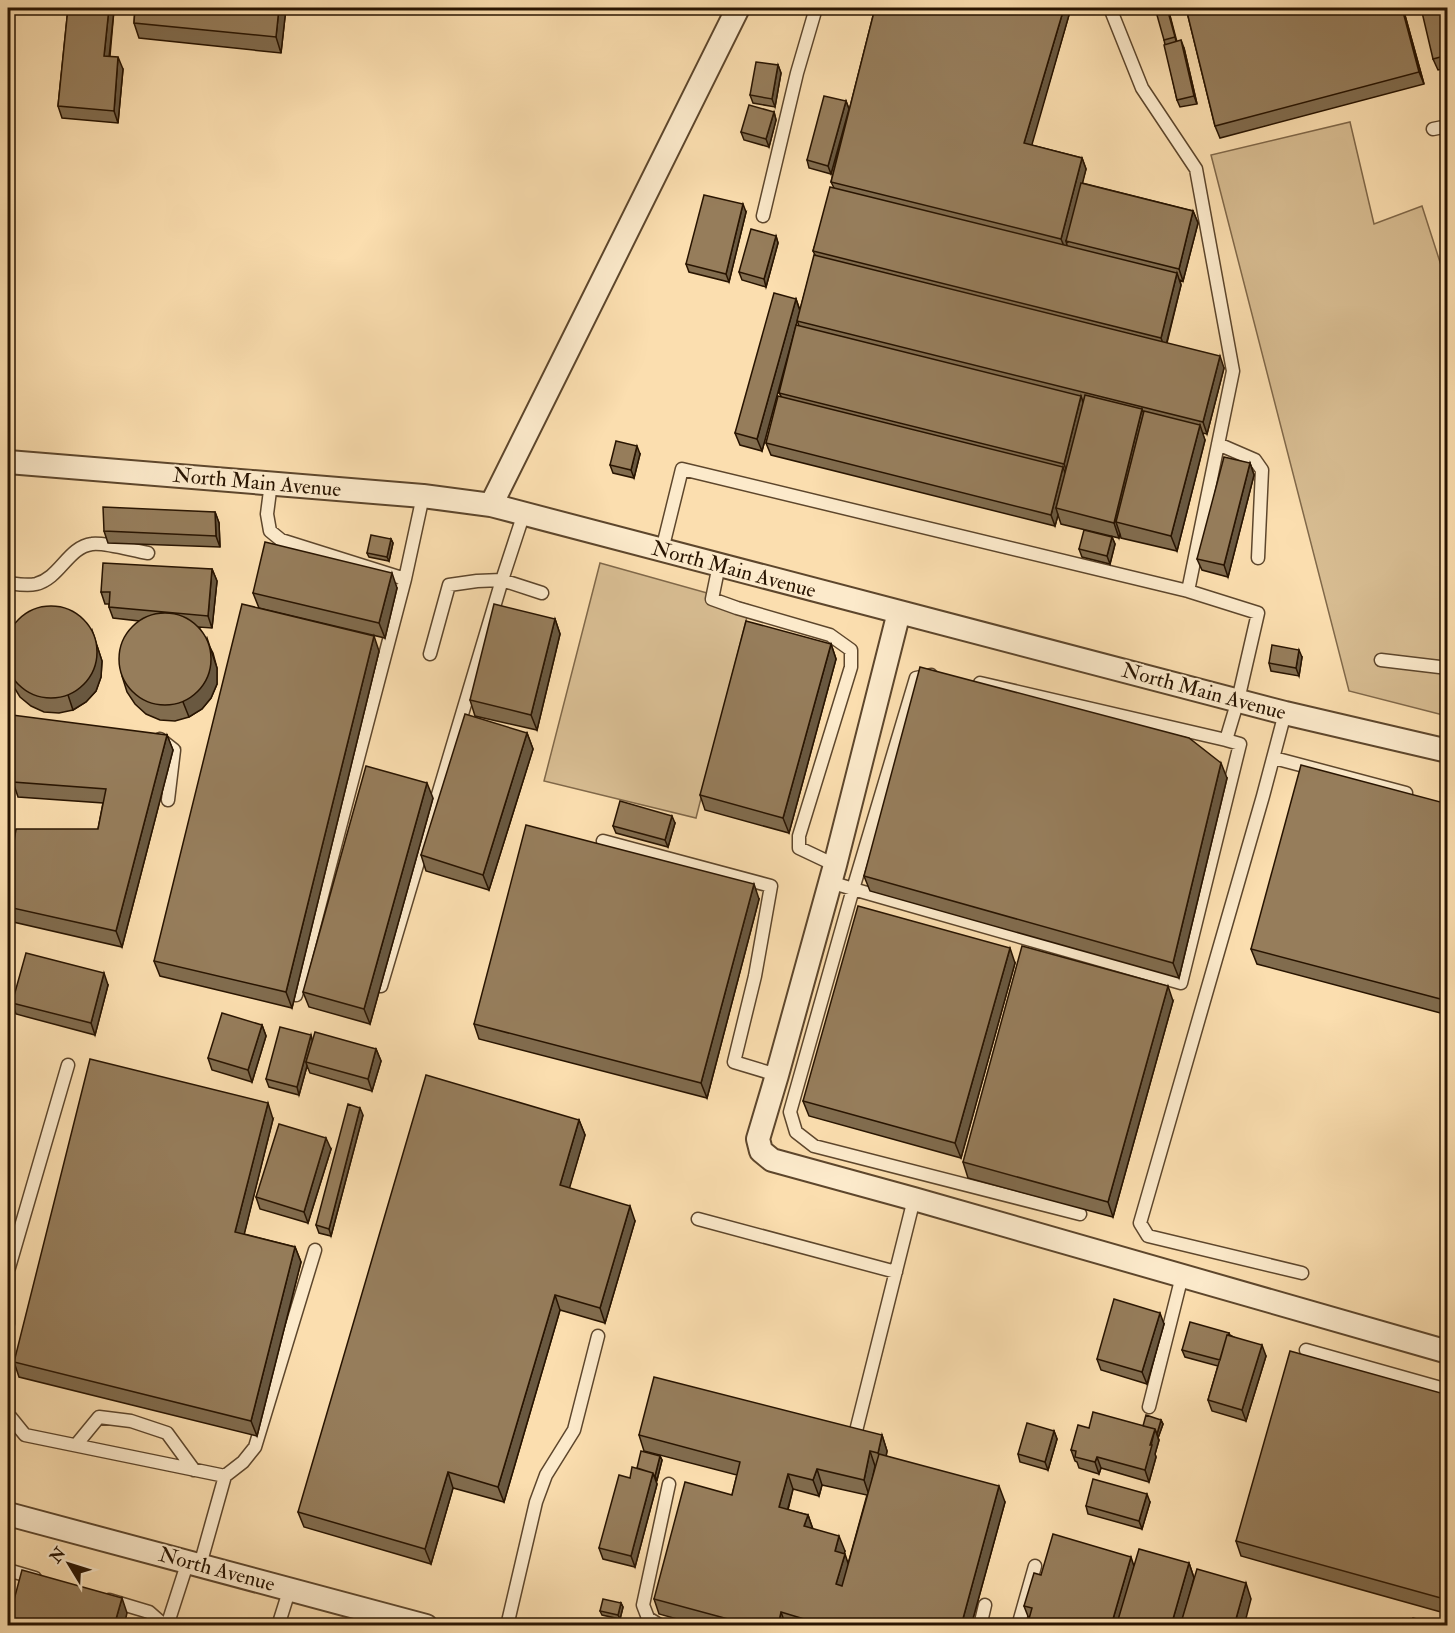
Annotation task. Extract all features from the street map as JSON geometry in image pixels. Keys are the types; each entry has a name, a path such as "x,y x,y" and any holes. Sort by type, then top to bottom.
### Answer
{"street":[{"path":"491,505 738,8"},
{"name":"North Main Avenue","path":"8,462 423,496 491,505 1286,713 1448,751"},
{"path":"899,612 833,873 758,1139 761,1151 772,1160 1448,1352"},
{"name":"North Avenue","path":"8,1514 426,1626"}],"lane":[{"path":"763,216 797,73 816,8"},
{"path":"1110,8 1142,88 1196,169 1233,371 1188,591"},
{"path":"1433,129 1448,126"},
{"path":"1218,444 1255,460 1262,470 1258,558"},
{"path":"662,550 682,470 1188,591 1258,613 1238,700 1226,740"},
{"path":"271,483 267,514 270,531 281,540 405,579"},
{"path":"296,995 405,579 423,496"},
{"path":"381,986 524,513"},
{"path":"8,584 36,584 52,576 69,557 84,545 95,543 148,554"},
{"path":"720,565 712,599 830,635 852,650 851,667 799,836 799,848 853,889 1181,983 1240,744 971,681"},
{"path":"430,654 449,585 502,580 542,593"},
{"path":"1380,660 1448,668"},
{"path":"948,676 937,673 916,678 790,1112 796,1132 814,1146 1080,1214"},
{"path":"1286,713 1140,1223 1148,1236 1302,1274"},
{"path":"151,734 174,750 168,800"},
{"path":"1274,758 1415,796"},
{"path":"603,841 771,886 755,976 734,1062 777,1075"},
{"path":"8,1324 8,1271 68,1065"},
{"path":"856,1431 914,1199"},
{"path":"698,1219 896,1272"},
{"path":"94,1596 149,1612 166,1626 194,1563 225,1476 243,1462 255,1447 315,1250"},
{"path":"1149,1407 1182,1276"},
{"path":"507,1626 536,1502 546,1475 574,1430 598,1336"},
{"path":"1306,1350 1448,1390"},
{"path":"8,1361 8,1414 25,1435 225,1476"},
{"path":"76,1445 99,1417 131,1421 168,1433 194,1470"},
{"path":"661,1626 648,1618 643,1605 669,1484"},
{"path":"1018,1626 1035,1566"},
{"path":"8,1570 51,1583"},
{"path":"278,1626 290,1588"},
{"path":"980,1626 985,1605"}],"shaded area":[{"path":"1350,122 1374,224 1422,206 1448,287 1447,716 1349,691 1211,155"},
{"path":"600,563 750,605 696,818 544,781"}],"building":[{"path":"68,8 109,8 104,56 118,57 114,111 58,106"},
{"path":"135,8 279,8 276,37 134,23"},
{"path":"875,8 1064,8 1024,143 1082,158 1061,239 831,182"},
{"path":"1155,8 1167,8 1175,37 1164,40"},
{"path":"1186,8 1402,8 1419,72 1215,126"},
{"path":"1421,8 1448,8 1448,55 1433,59"},
{"path":"1181,40 1194,96 1177,100 1164,45"},
{"path":"756,62 778,65 772,99 750,95"},
{"path":"824,96 846,101 828,166 807,160"},
{"path":"749,105 774,112 766,139 741,132"},
{"path":"1081,183 1193,211 1179,269 1066,241"},
{"path":"830,187 1177,273 1161,338 813,251"},
{"path":"1448,187 1448,214 1441,189"},
{"path":"704,195 743,204 726,274 686,264"},
{"path":"751,229 776,236 764,279 739,272"},
{"path":"814,255 1220,356 1203,422 797,321"},
{"path":"774,293 796,299 757,439 735,433"},
{"path":"796,325 1081,396 1064,464 779,393"},
{"path":"1085,395 1142,409 1114,523 1056,508"},
{"path":"778,396 1063,467 1051,515 766,443"},
{"path":"1144,411 1200,425 1171,536 1116,522"},
{"path":"616,441 637,446 631,470 610,465"},
{"path":"1224,457 1250,463 1224,565 1197,559"},
{"path":"103,507 215,512 216,536 104,531"},
{"path":"1084,530 1112,537 1107,556 1079,549"},
{"path":"371,535 391,539 387,557 367,553"},
{"path":"265,542 392,573 379,623 253,593"},
{"path":"103,563 212,569 208,616 109,607 110,592 101,592"},
{"path":"242,604 374,636 286,992 154,961"},
{"path":"494,604 555,619 531,715 470,700"},
{"path":"51,606 69,610 84,619 93,634 97,652 93,670 84,685 69,694 51,698 33,694 18,685 9,670 5,652 9,634 18,619 33,610"},
{"path":"165,613 183,616 198,626 208,641 211,659 208,677 198,692 183,702 165,705 147,702 132,692 122,677 119,659 122,641 132,626 147,616"},
{"path":"746,621 831,644 783,818 700,795"},
{"path":"1272,645 1299,650 1296,668 1269,663"},
{"path":"920,667 1189,738 1221,763 1173,963 864,876"},
{"path":"465,714 527,733 483,875 421,855"},
{"path":"12,715 167,735 116,931 8,907 8,880 16,829 98,829 106,789 13,782"},
{"path":"1301,765 1448,804 1448,1001 1251,949"},
{"path":"366,766 427,783 364,1009 303,992"},
{"path":"620,801 672,816 665,840 613,826"},
{"path":"526,825 754,884 701,1083 474,1024"},
{"path":"858,906 1010,948 955,1143 803,1101"},
{"path":"1022,946 1168,986 1108,1202 963,1162"},
{"path":"26,953 104,973 91,1023 12,1003"},
{"path":"222,1013 262,1025 248,1070 208,1058"},
{"path":"280,1027 311,1035 297,1087 266,1079"},
{"path":"315,1032 376,1049 368,1079 306,1062"},
{"path":"90,1059 268,1103 235,1232 295,1247 251,1421 14,1362"},
{"path":"426,1075 579,1120 560,1185 630,1206 600,1308 555,1295 498,1487 448,1472 425,1549 298,1512"},
{"path":"348,1104 360,1108 329,1229 316,1225"},
{"path":"279,1124 326,1138 304,1212 256,1197"},
{"path":"1114,1299 1160,1313 1142,1372 1097,1359"},
{"path":"1190,1322 1229,1333 1220,1360 1182,1350"},
{"path":"1227,1335 1262,1345 1242,1410 1208,1400"},
{"path":"1290,1351 1448,1395 1448,1600 1236,1541"},
{"path":"654,1377 882,1435 878,1453 870,1451 864,1480 817,1469 813,1480 788,1474 779,1507 808,1515 804,1526 839,1536 835,1551 845,1554 836,1584 842,1586 879,1454 999,1486 961,1626 827,1626 781,1612 778,1626 754,1626 654,1599 685,1482 732,1495 740,1462 639,1435"},
{"path":"1093,1412 1155,1429 1145,1470 1097,1457 1095,1462 1075,1457 1076,1451 1071,1450 1078,1425 1089,1428"},
{"path":"1146,1415 1161,1420 1157,1434 1155,1429 1143,1426"},
{"path":"1027,1423 1054,1431 1045,1462 1018,1454"},
{"path":"641,1451 660,1456 655,1476 653,1473 637,1468"},
{"path":"632,1467 653,1473 631,1556 599,1548 619,1475 630,1478"},
{"path":"1093,1479 1147,1494 1139,1521 1086,1506"},
{"path":"1053,1534 1131,1557 1113,1619 1118,1620 1139,1549 1189,1563 1171,1626 1027,1626 1032,1608 1024,1606 1034,1573 1041,1575"},
{"path":"1197,1569 1246,1583 1234,1626 1180,1626"},
{"path":"22,1570 122,1598 114,1626 8,1626"},
{"path":"603,1599 621,1603 618,1615 600,1611"},
{"path":"1413,1618 1443,1626 1411,1626"}]}
